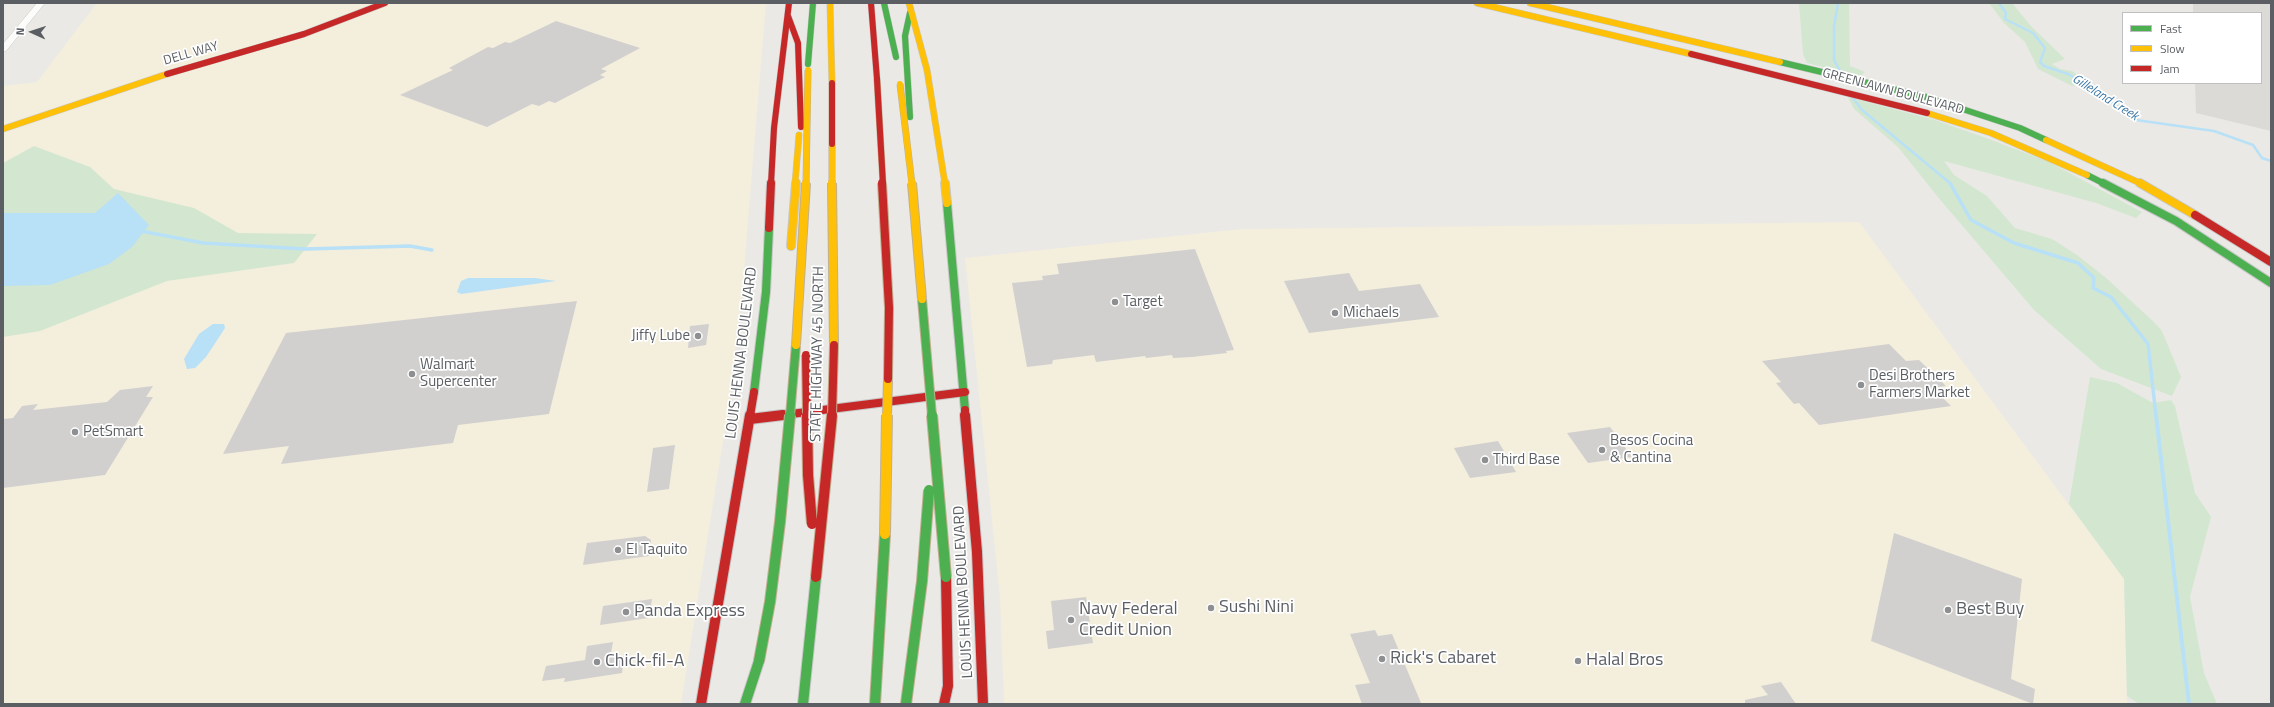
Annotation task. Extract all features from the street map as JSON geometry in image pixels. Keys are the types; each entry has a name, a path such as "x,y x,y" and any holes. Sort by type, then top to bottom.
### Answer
{"main road":[{"name":"DELL WAY","path":"3,129 134,84 304,34 385,3"},
{"name":"LOUIS HENNA BOULEVARD","path":"701,704 750,419 766,291 774,128 789,3"},
{"path":"746,704 759,661 770,602 780,522 798,314 806,185 808,70 812,3"},
{"name":"STATE HIGHWAY 45 NORTH","path":"803,704 832,412 834,314 830,3"},
{"path":"871,3 877,79 889,316 885,532 875,704"},
{"path":"884,3 894,39 910,173 946,577 948,686 944,704"},
{"name":"LOUIS HENNA BOULEVARD","path":"909,3 910,13 927,70 944,172 965,392 978,552 983,704"},
{"name":"GREENLAWN BOULEVARD","path":"1477,3 1906,106 1991,133 2038,152 2108,184 2176,221 2271,283"},
{"name":"GREENLAWN BOULEVARD","path":"1530,3 1919,95 2020,128 2114,170 2161,194 2271,262"},
{"path":"906,704 922,581 930,482 921,232 912,147 905,36 910,13"},
{"path":"788,16 798,43 800,131 791,246 805,336 808,475 816,577"},
{"path":"750,419 965,392"}],"street":[{"path":"3,49 42,3"}],"shaded area":[{"path":"97,3 766,3 743,282 728,410 681,704 3,704 3,86 37,82"},
{"path":"2193,3 2271,3 2271,131 2196,113 2195,84 2262,84 2262,12 2193,12"},
{"path":"1859,222 2124,579 2127,704 1004,704 1000,598 965,258 1242,229"}],"green space":[{"path":"1799,3 1849,3 1850,66 1865,72 1861,76 1807,63 1803,54"},
{"path":"1989,3 2012,3 2031,26 2065,59 2052,64 2060,69 2072,71 2088,83 2072,86 2038,69 2025,42 2004,23"},
{"path":"1848,97 1935,120 2049,162 2142,212 2136,218 2096,203 1944,161 1954,175 1987,196 2015,228 2052,239 2077,255 2105,277 2154,322 2162,331 2181,377 2172,396 2101,369 2034,310 1937,196 1898,147 1854,109"},
{"path":"34,146 90,167 114,189 194,208 238,233 317,234 294,263 167,281 40,331 3,337 3,163"},
{"path":"2090,377 2117,383 2153,403 2171,400 2175,406 2195,493 2211,517 2190,597 2204,673 2217,704 2139,704 2127,696 2124,579 2069,504"}],"water":[{"path":"118,193 149,225 132,247 109,264 50,285 3,286 3,213 95,213"},
{"path":"468,278 535,278 556,281 461,294 457,292 461,281"},
{"path":"213,324 224,324 225,328 206,357 195,368 187,369 184,359 199,334"}],"building":[{"path":"556,21 640,48 601,69 607,71 600,75 605,77 555,103 549,101 539,106 532,104 487,127 400,95 453,70 449,68 488,47 493,48 505,42 510,43"},
{"name":"Target","path":"1195,249 1234,350 1226,351 1227,353 1192,357 1173,358 1172,355 1146,358 1145,356 1096,362 1094,355 1053,360 1052,364 1027,367 1012,283 1043,280 1042,276 1059,274 1057,264"},
{"name":"Michaels","path":"1349,273 1359,291 1420,284 1439,317 1309,333 1284,281"},
{"name":"Walmart Supercenter","path":"577,301 549,414 458,425 453,443 281,464 289,446 223,454 286,333"},
{"name":"Jiffy Lube","path":"709,324 706,345 688,348 690,326"},
{"name":"Desi Brothers Farmers Market","path":"1889,344 1906,361 1919,360 1946,386 1933,388 1951,406 1819,425 1799,403 1794,404 1776,383 1781,382 1762,361"},
{"name":"PetSmart","path":"153,386 146,397 153,397 105,475 3,488 3,419 13,418 22,406 38,404 33,410 107,402 120,390"},
{"name":"Besos Cocina & Cantina","path":"1610,427 1632,457 1588,463 1567,433"},
{"name":"Third Base","path":"1498,441 1516,472 1470,478 1454,448"},
{"path":"675,445 669,489 647,492 653,448"},
{"name":"Best Buy","path":"1894,533 2022,579 2011,679 2035,689 2033,704 1871,641"},
{"name":"El Taquito","path":"645,536 651,540 649,556 583,565 587,543"},
{"name":"Navy Federal Credit Union","path":"1086,597 1093,643 1048,649 1046,631 1054,630 1051,601"},
{"name":"Panda Express","path":"652,599 649,618 600,625 603,606"},
{"name":"Rick's Cabaret","path":"1375,630 1378,636 1392,634 1421,703 1362,704 1355,685 1370,683 1350,634"},
{"name":"Chick-fil-A","path":"613,642 610,658 624,656 622,673 564,682 565,678 542,681 546,666 585,660 587,646"},
{"path":"1781,682 1796,704 1745,704 1745,700 1768,695 1761,686"}],"waterway":[{"path":"1838,3 1834,26 1834,60 1840,71"},
{"name":"Gilleland Creek","path":"1999,3 2006,13 2005,19 2033,33 2045,48 2040,62 2044,66 2068,74 2098,92 2136,120 2214,131 2253,145 2262,158 2271,161"},
{"path":"1853,98 1862,110 1950,183"},
{"path":"1950,183 1971,220 2014,243 2078,263 2094,278 2093,288 2111,297 2148,344 2156,416"},
{"path":"141,231 203,243 305,249 410,246 432,250"},
{"path":"2156,415 2189,704"}],"traffic: fast":[{"path":"808,64 813,3"},
{"path":"884,3 896,57"},
{"path":"910,13 905,36 910,117"},
{"path":"1780,62 1926,97 2020,128 2046,140"},
{"path":"2087,175 2176,221 2271,283"},
{"path":"947,203 965,410"},
{"path":"754,392 766,292 769,228"},
{"path":"922,299 946,577"},
{"path":"759,661 770,602 780,522 796,345"},
{"path":"906,704 922,581 929,490"},
{"path":"875,704 885,534"},
{"path":"803,704 816,577"},
{"path":"745,704 759,661"}],"traffic: slow":[{"path":"830,3 832,83"},
{"path":"909,3 927,70 944,172 947,203"},
{"path":"1477,3 1691,54"},
{"path":"1530,3 1780,62"},
{"path":"796,345 806,185 808,70"},
{"path":"3,129 167,74"},
{"path":"900,84 910,165 922,299"},
{"path":"1927,113 1991,133 2087,175"},
{"path":"791,246 799,135"},
{"path":"2046,140 2114,170 2168,198 2195,215"},
{"path":"832,144 834,345"},
{"path":"885,534 888,379"}],"traffic: jam":[{"path":"167,74 304,34 385,3"},
{"path":"769,228 774,128 789,3"},
{"path":"871,3 877,79"},
{"path":"788,16 798,43 801,127"},
{"path":"1691,54 1927,113"},
{"path":"877,79 889,308 888,379"},
{"path":"832,83 832,144"},
{"path":"2195,215 2271,262"},
{"path":"816,577 832,427 834,345"},
{"path":"806,355 808,475 812,524"},
{"path":"701,704 754,392"},
{"path":"750,419 965,392"},
{"path":"965,410 977,552 983,704"},
{"path":"944,704 948,686 946,577"}],"place":[{"name":"Target","path":"1115,302"},
{"name":"Michaels","path":"1335,313"},
{"name":"Jiffy Lube","path":"698,336"},
{"name":"Walmart Supercenter","path":"412,374"},
{"name":"Desi Brothers Farmers Market","path":"1861,385"},
{"name":"PetSmart","path":"75,432"},
{"name":"Besos Cocina & Cantina","path":"1602,450"},
{"name":"Third Base","path":"1485,460"},
{"name":"El Taquito","path":"618,550"},
{"name":"Sushi Nini","path":"1211,608"},
{"name":"Best Buy","path":"1948,610"},
{"name":"Panda Express","path":"626,612"},
{"name":"Navy Federal Credit Union","path":"1071,620"},
{"name":"Rick's Cabaret","path":"1382,659"},
{"name":"Halal Bros","path":"1578,661"},
{"name":"Chick-fil-A","path":"597,662"}]}
